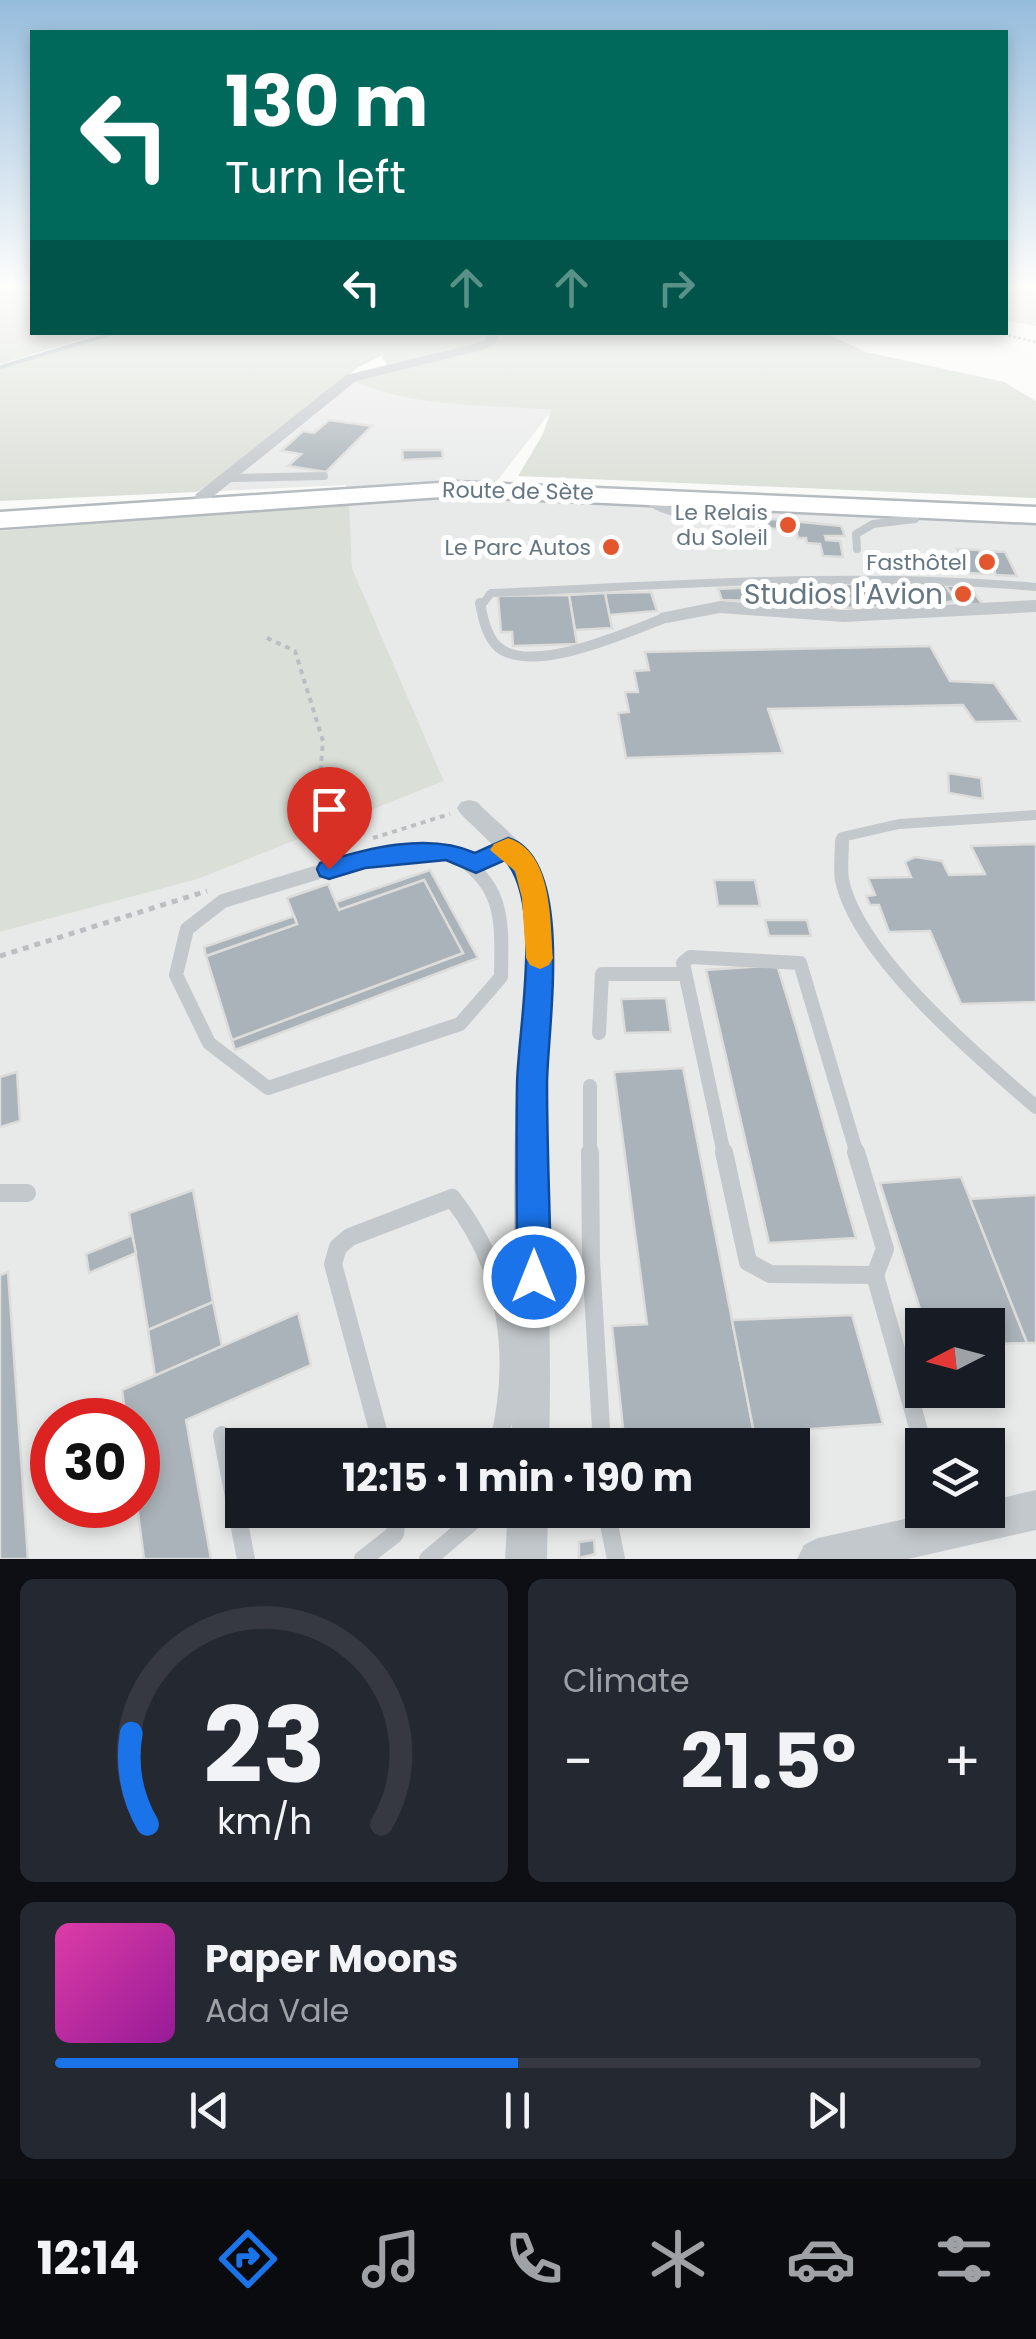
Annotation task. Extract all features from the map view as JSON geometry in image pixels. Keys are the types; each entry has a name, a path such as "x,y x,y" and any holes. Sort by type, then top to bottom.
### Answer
{"main road":[{"name":"Route de Sète","path":"0,520 456,489 639,494 1036,515"}],"street":[{"path":"201,504 202,497 351,378 440,357"},
{"path":"667,617 720,606 844,616 1036,606"},
{"path":"469,808 527,868 535,898 540,951 532,1080 531,1428"},
{"path":"1005,1513 1036,1510"},
{"path":"526,1559 527,1528"},
{"path":"818,1559 919,1528"}],"lane":[{"path":"230,478 324,476"},
{"path":"857,550 856,534 873,524 915,519 915,509"},
{"path":"667,617 588,647 523,657 503,651 491,639 480,602 491,593 843,580 952,579 1036,587"},
{"path":"1036,816 898,824 842,837 843,882 874,946 990,1069 1036,1107"},
{"path":"476,864 508,847"},
{"path":"448,851 476,864 502,907 501,976 460,1024 268,1088 209,1043 176,974 187,929 224,901 364,858 448,851"},
{"path":"875,1275 770,1274 748,1262 685,974 684,963 690,958 777,959 800,964 885,1249 875,1275 918,1428"},
{"path":"599,1033 602,974 685,974"},
{"path":"590,1086 591,1260 601,1428"},
{"path":"0,1193 27,1193"},
{"path":"377,1428 333,1264 338,1247 350,1237 452,1198 468,1215 498,1292 511,1354 500,1428"},
{"path":"222,1435 246,1559"},
{"path":"363,1559 394,1538 398,1528"},
{"path":"428,1559 465,1528"},
{"path":"610,1528 616,1559"}],"path":[{"path":"267,638 294,651 322,741 316,821 327,843 345,847"}],"shaded area":[{"path":"0,357 24,357 0,364"},
{"path":"32,357 379,357 357,368 244,463 196,492 0,501 0,366"},
{"path":"382,357 888,357 1004,382 1036,401 1036,498 518,476 543,434 551,410 424,400 352,381 389,367"},
{"path":"352,381 369,388 452,402 552,410 490,490 1036,523 1036,1559 0,1559 0,932 198,879 444,781 352,568 346,485 196,492 244,463"},
{"path":"349,503 352,568 444,781 198,879 0,932 0,531"}],"building":[{"path":"329,420 372,426 326,472 288,466 301,454 281,451 303,431 314,433"},
{"path":"402,450 442,450 443,458 403,460"},
{"path":"772,519 841,526 845,536 825,536 826,540 840,541 843,557 823,556 820,544 798,538 796,530 760,528 760,522"},
{"name":"Fasthôtel","path":"957,549 979,550 981,555 988,555 985,551 1005,552 1017,576 996,575 994,570 987,570 990,574 967,573 963,563 967,563"},
{"path":"942,581 956,601 907,607 892,583"},
{"path":"892,583 907,607 823,608 812,585"},
{"path":"812,585 821,603 722,600 718,589"},
{"name":"Studios l'Avion","path":"969,585 982,604 959,605 946,586"},
{"path":"651,592 657,611 609,615 605,593"},
{"path":"605,593 612,628 575,630 569,595"},
{"path":"569,595 577,644 513,646 512,632 501,632 498,596"},
{"path":"930,646 950,681 994,683 1020,721 975,722 963,705 768,709 783,753 626,758 618,713 629,712 625,692 638,692 634,671 649,670 645,652"},
{"path":"948,773 981,778 983,799 949,793"},
{"path":"1036,844 1036,1002 961,1004 930,931 889,932 879,905 870,905 866,896 875,895 868,878 911,877 905,862 915,857 942,861 949,875 985,874 971,846"},
{"path":"430,870 478,958 235,1050 232,1040 463,953 424,880 339,910 336,902"},
{"path":"424,880 463,953 232,1040 206,956 297,924 287,898 328,884 339,910"},
{"path":"714,880 755,880 760,906 718,906"},
{"path":"294,916 297,924 206,956 204,947"},
{"path":"765,920 807,920 811,936 769,936"},
{"path":"777,965 856,1238 769,1243 706,970"},
{"path":"666,998 671,1032 625,1033 621,999"},
{"path":"683,1068 753,1428 623,1428 612,1326 647,1324 614,1072"},
{"path":"17,1072 20,1121 0,1127 0,1077"},
{"path":"961,1177 1027,1343 1005,1344 1005,1308 920,1308 880,1183"},
{"path":"193,1190 213,1302 148,1330 129,1213"},
{"path":"1036,1195 1036,1343 1027,1343 970,1199"},
{"path":"132,1235 136,1253 89,1273 86,1254"},
{"path":"8,1272 28,1559 0,1559 0,1275"},
{"path":"213,1302 222,1346 155,1376 148,1330"},
{"path":"298,1313 311,1365 186,1420 211,1559 144,1559 140,1528 160,1528 160,1398 123,1398 122,1390"},
{"path":"852,1315 883,1424 753,1428 732,1320"},
{"path":"594,1540 595,1554 579,1558 579,1542"}],"waterway":[{"path":"0,367 34,357"}],"slow traffic":[{"path":"503,850 508,847 527,868 535,898 540,958"}],"place":[{"name":"Le Relais du Soleil","path":"788,525"},
{"name":"Le Parc Autos","path":"611,547"},
{"name":"Fasthôtel","path":"987,562"},
{"name":"Studios l'Avion","path":"963,594"}],"route":[{"path":"329,869 364,858 448,851 476,864 508,847 527,868 539,933 540,986 532,1080 534,1277"}]}
